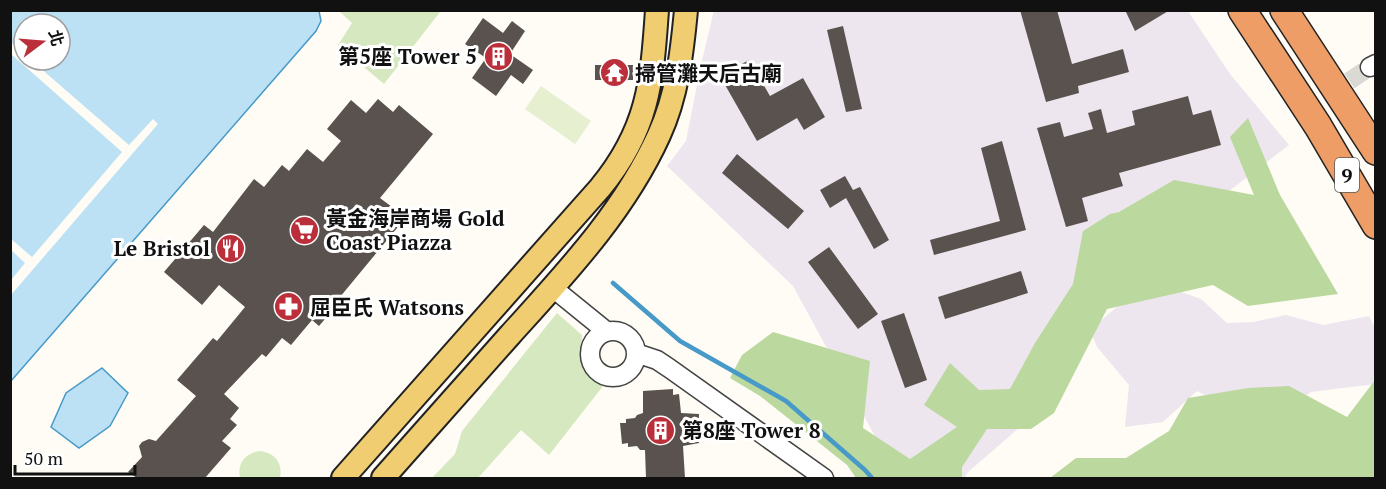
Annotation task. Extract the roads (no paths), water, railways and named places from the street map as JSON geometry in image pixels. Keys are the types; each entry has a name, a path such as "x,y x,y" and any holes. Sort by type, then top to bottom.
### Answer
{"highway":[{"name":"9","path":"1242,10 1318,126 1376,225"},
{"name":"9","path":"1284,10 1376,151"}],"main road":[{"path":"343,478 600,188 622,159 642,116 648,96 657,10"},
{"path":"383,478 553,288 606,224 629,192 660,133 676,81 686,10"}],"street":[{"path":"553,288 606,331"},
{"path":"606,331 620,331 626,334 632,339 636,353 632,368 619,377 603,375 596,371 592,364 590,348 598,335 606,331"},
{"path":"636,353 657,360 824,478"}],"water":[{"path":"11,11 319,11 321,21 316,31 11,381"},
{"path":"102,368 128,393 110,426 79,448 51,427 66,393"}],"waterway":[{"path":"613,283 680,341 786,401 872,478"}],"tunnel":[{"path":"1327,96 1370,67"}],"place":[{"name":"第5座 Tower 5","path":"498,56"},
{"name":"掃管灘天后古廟","path":"614,73"},
{"name":"黃金海岸商場 Gold Coast Piazza","path":"305,230"},
{"name":"Le Bristol","path":"231,248"},
{"name":"屈臣氏 Watsons","path":"289,307"},
{"name":"第8座 Tower 8","path":"661,430"}]}
